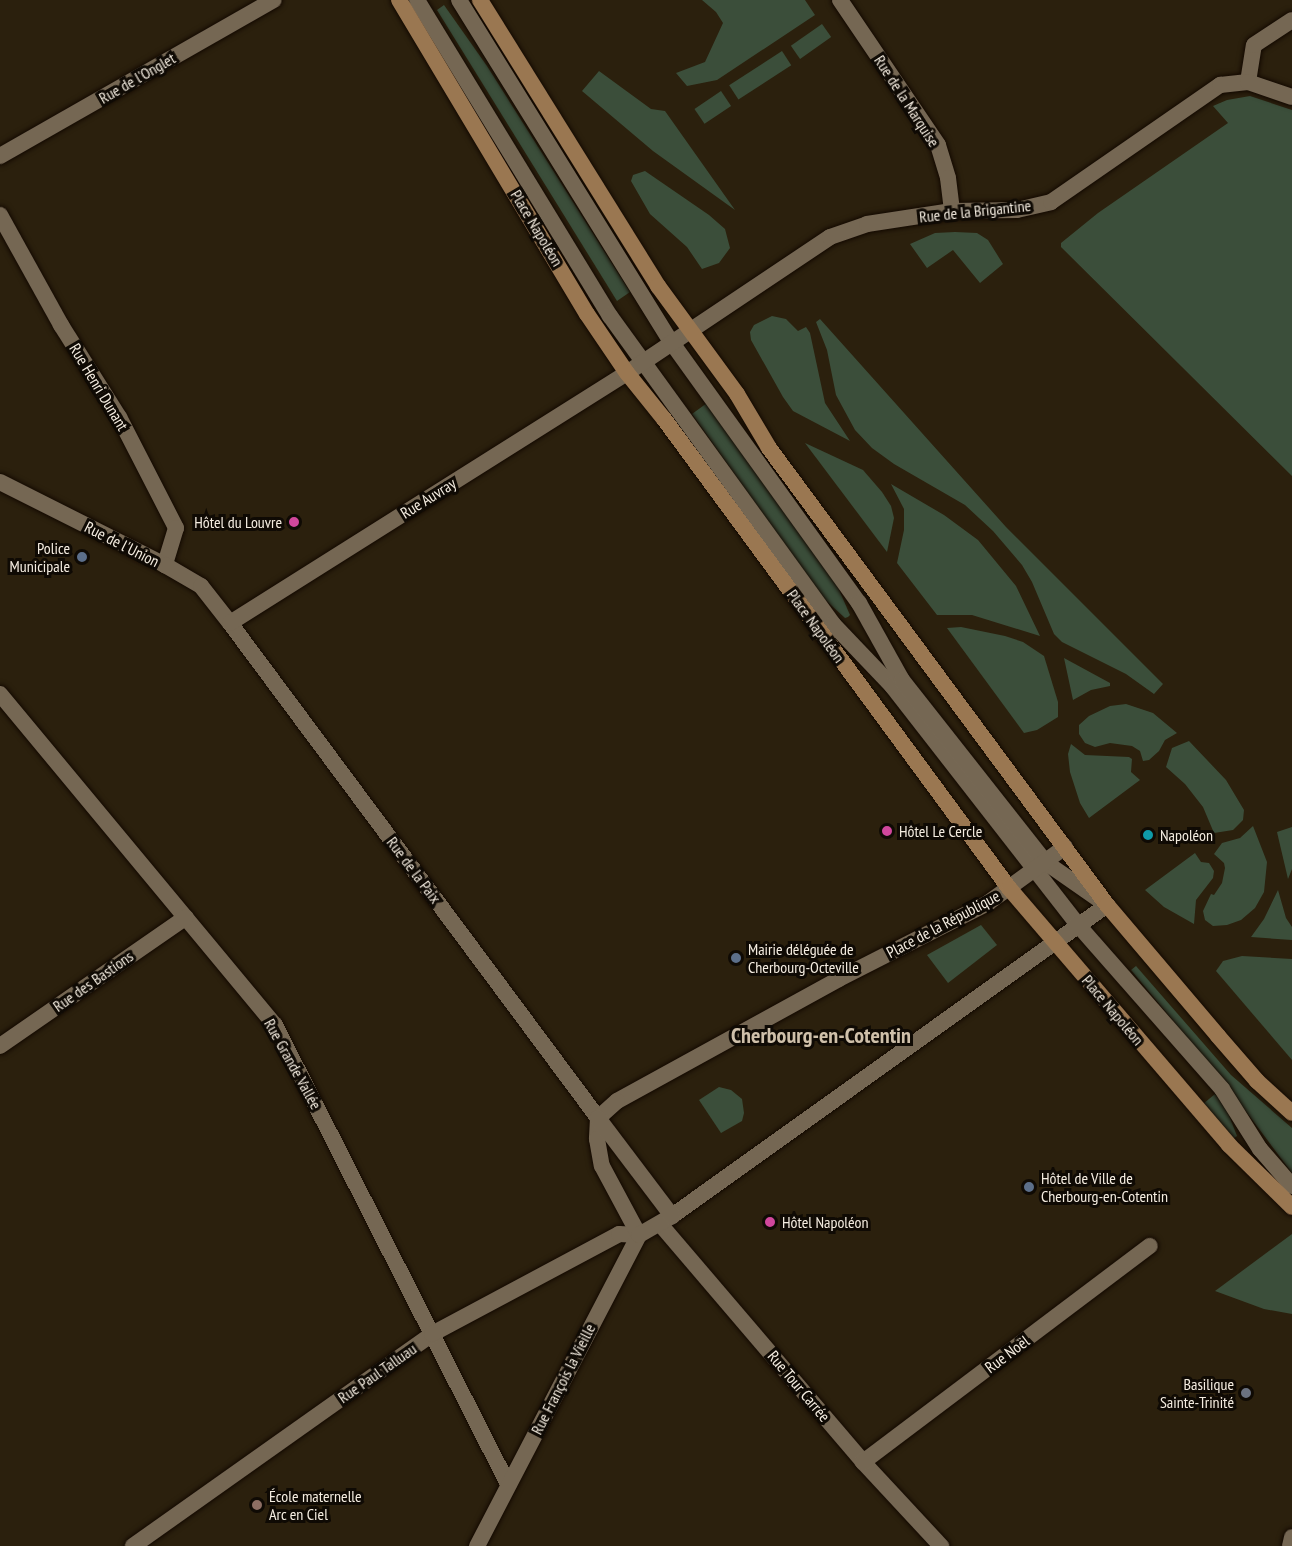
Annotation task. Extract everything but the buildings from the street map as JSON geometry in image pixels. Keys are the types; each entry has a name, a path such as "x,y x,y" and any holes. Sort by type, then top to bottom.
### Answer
{"main road":[{"name":"Place Napoléon","path":"399,0 587,314 627,374 664,419 1010,888 1228,1145 1292,1207"},
{"path":"480,0 658,286 737,394 769,448 1107,905 1257,1081 1292,1113"}],"street":[{"name":"Rue de l'Onglet","path":"0,156 274,0"},
{"path":"417,0 610,316 832,624 892,686 1040,865 1107,905 666,1220 639,1235 602,1166 597,1139 598,1118"},
{"path":"459,0 672,343 859,603 902,680 1040,865 1078,925 1222,1089 1260,1149 1292,1186"},
{"name":"Rue de la Marquise","path":"840,0 938,145 948,178 952,211"},
{"path":"1248,82 1254,45 1292,20"},
{"name":"Rue de la Brigantine","path":"627,374 830,237 867,224 952,211 1017,210 1050,202 1220,85 1248,82 1292,97"},
{"name":"Rue Henri Dunant","path":"0,215 61,324 119,417 176,528 165,565"},
{"name":"Rue Auvray","path":"230,623 627,374"},
{"name":"Rue de l'Union","path":"0,482 165,565 201,586 230,623"},
{"name":"Rue de la Paix","path":"230,623 598,1118"},
{"name":"Rue Grande Vallée","path":"0,694 275,1024 508,1484"},
{"name":"Place de la République","path":"598,1118 617,1101 839,979 988,903 1065,847"},
{"name":"Rue des Bastions","path":"0,1046 186,917"},
{"path":"598,1118 666,1220"},
{"name":"Rue Tour Carrée","path":"666,1220 863,1462 941,1546"},
{"name":"Rue Paul Talluau","path":"133,1546 432,1334 618,1234 639,1235"},
{"name":"Rue François la Vieille","path":"477,1546 639,1235"},
{"name":"Rue Noël","path":"863,1462 1150,1246"},
{"path":"1290,1546 1292,1538"}],"green space":[{"path":"702,0 805,0 815,15 717,80 687,86 676,73 705,62 723,23 716,12"},
{"path":"444,5 487,66 630,292 617,301 437,10"},
{"path":"822,24 831,37 800,59 791,46"},
{"path":"782,51 791,65 738,100 729,85"},
{"path":"599,71 651,109 665,111 735,210 653,151 582,91"},
{"path":"721,91 731,106 705,124 694,109"},
{"path":"1250,96 1292,110 1292,476 1061,247 1061,243 1098,213 1228,123 1213,106 1227,100"},
{"path":"645,171 709,215 725,229 730,248 719,263 702,269 687,247 650,214 631,181 633,175"},
{"path":"935,233 977,233 988,240 1003,264 980,283 953,250 927,268 910,244"},
{"path":"772,316 786,319 798,331 806,327 810,333 825,403 850,441 793,411 783,397 751,340 750,332 754,325"},
{"path":"820,319 1006,527 1163,684 1154,694 1126,674 1062,642 1054,634 1032,582 1022,565 993,531 965,505 894,464 872,448 855,430 836,395 827,350 816,322"},
{"path":"707,403 837,585 850,615 848,617 845,618 821,596 692,414"},
{"path":"805,443 863,470 882,492 891,506 894,518 887,552"},
{"path":"891,484 944,515 978,540 1016,586 1040,636 972,615 937,615 897,563 904,530 904,509"},
{"path":"961,627 1023,642 1044,656 1058,702 1058,717 1037,730 1024,733 947,628"},
{"path":"1064,658 1110,683 1110,686 1091,690 1073,700"},
{"path":"1126,704 1153,713 1177,733 1165,740 1159,751 1149,760 1143,761 1140,751 1132,746 1110,743 1095,747 1085,743 1079,734 1079,725 1089,716 1110,706"},
{"path":"1189,741 1226,780 1244,810 1243,820 1233,830 1214,833 1203,807 1185,784 1166,767 1172,748"},
{"path":"1071,744 1085,755 1129,757 1132,759 1131,772 1140,780 1089,818 1080,803 1070,772 1068,754"},
{"path":"1253,826 1267,862 1264,892 1255,908 1241,920 1227,925 1213,926 1205,920 1203,911 1211,894 1214,895 1222,883 1225,868 1224,863 1214,854 1222,843 1240,838"},
{"path":"1292,827 1292,869 1288,879 1277,832"},
{"path":"1195,853 1201,862 1209,863 1214,871 1213,878 1196,900 1194,924 1164,907 1145,890"},
{"path":"1278,890 1286,918 1292,927 1292,940 1251,937 1264,919"},
{"path":"981,925 997,945 948,983 927,955"},
{"path":"1242,956 1292,959 1292,1060 1216,971 1223,961"},
{"path":"1136,966 1231,1075 1292,1128 1292,1173 1223,1081 1131,970"},
{"path":"719,1087 731,1090 742,1099 744,1113 742,1121 721,1133 699,1100"},
{"path":"1215,1094 1225,1105 1237,1136 1233,1139 1203,1104"},
{"path":"1292,1234 1292,1314 1264,1309 1215,1291"}],"place":[{"name":"Hôtel du Louvre","path":"294,522"},
{"name":"Police Municipale","path":"82,557"},
{"name":"Hôtel Le Cercle","path":"887,831"},
{"name":"Napoléon","path":"1148,835"},
{"name":"Mairie déléguée de Cherbourg-Octeville","path":"736,958"},
{"name":"Hôtel de Ville de Cherbourg-en-Cotentin","path":"1029,1187"},
{"name":"Hôtel Napoléon","path":"770,1222"},
{"name":"Basilique Sainte-Trinité","path":"1246,1393"},
{"name":"École maternelle Arc en Ciel","path":"257,1505"}],"district":[{"name":"Cherbourg-en-Cotentin","path":"821,1036"}]}
